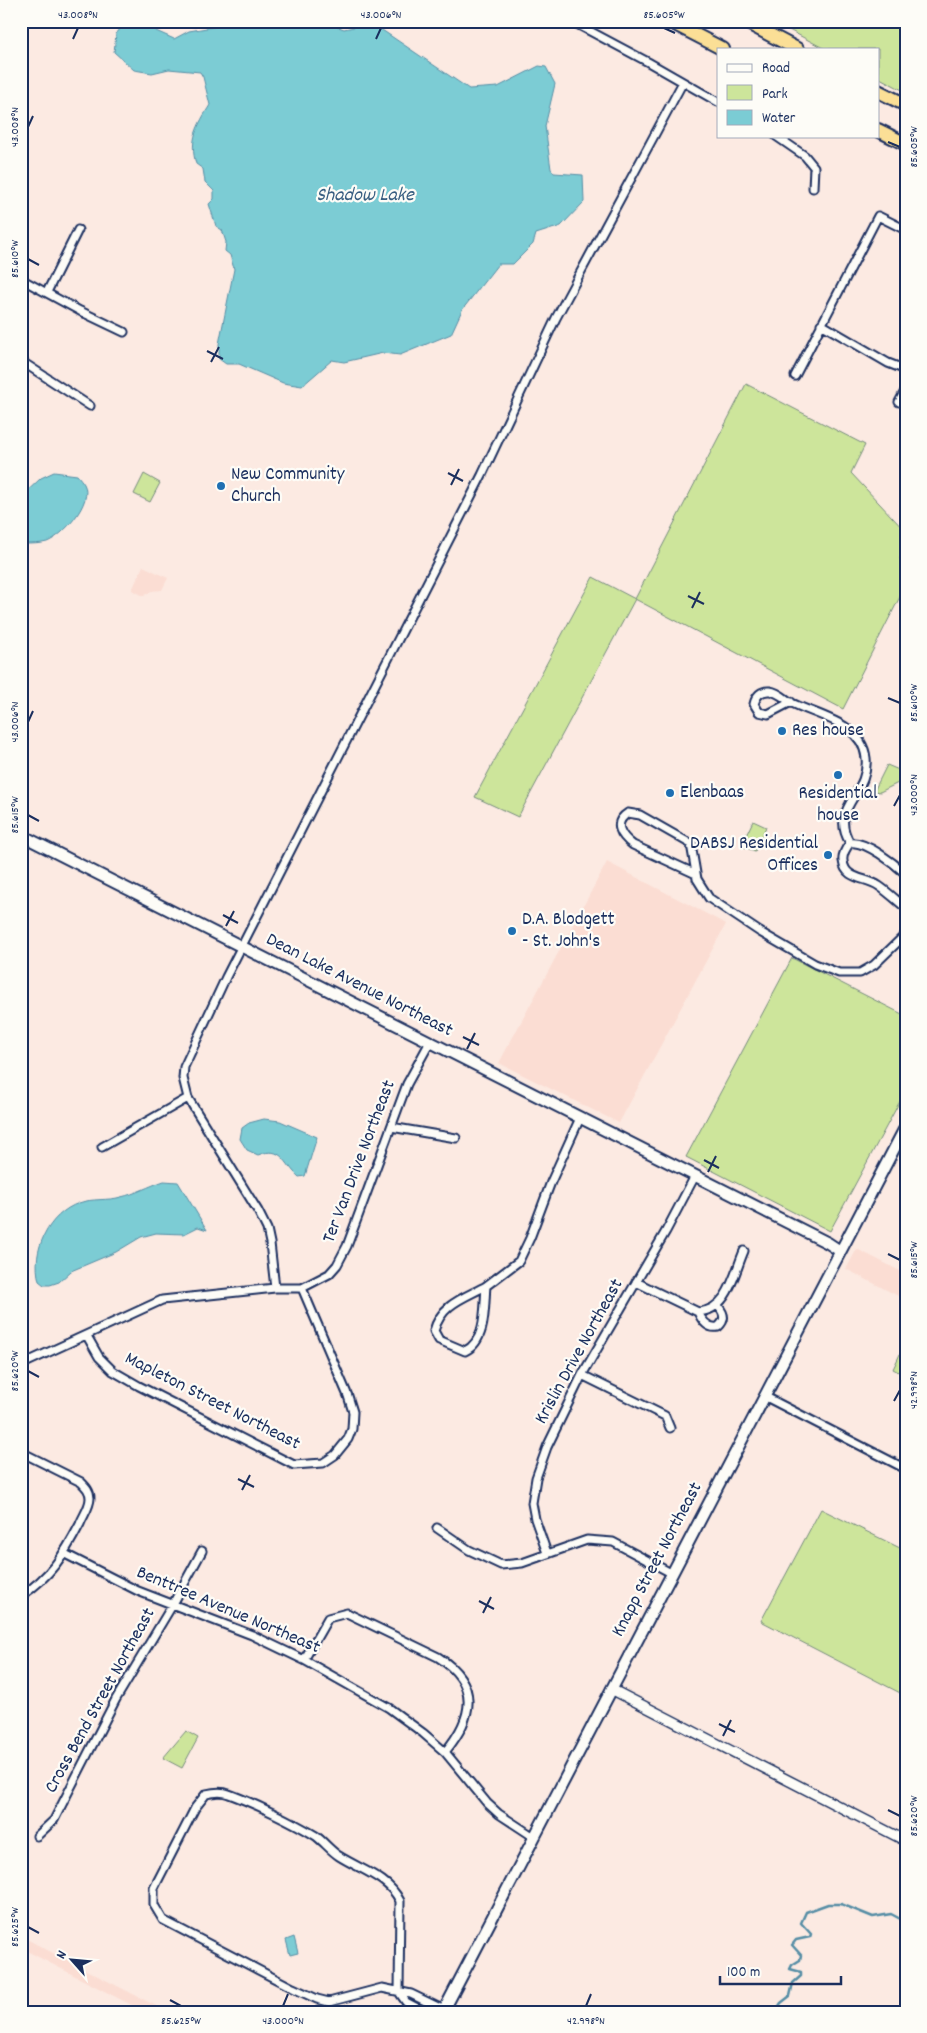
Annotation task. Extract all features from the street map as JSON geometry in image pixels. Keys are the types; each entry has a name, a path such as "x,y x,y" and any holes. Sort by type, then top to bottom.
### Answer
{"highway":[{"path":"669,21 721,48"},
{"path":"744,21 795,48"},
{"path":"880,92 906,105"},
{"path":"880,131 906,144"}],"main road":[{"name":"Dean Lake Avenue Northeast","path":"21,835 828,1243 840,1251"},
{"name":"Knapp Street Northeast","path":"443,2011 906,1126"}],"street":[{"path":"571,21 717,101"},
{"path":"275,1288 267,1230 258,1211 188,1098 184,1067 226,977 482,475 556,318 683,82"},
{"path":"779,138 805,156 814,167 813,188"},
{"path":"795,376 878,216 906,230"},
{"path":"47,292 78,230"},
{"path":"21,278 124,332"},
{"path":"821,324 888,363 906,370"},
{"path":"21,360 90,406"},
{"path":"899,402 906,388"},
{"path":"791,702 768,714 759,712 754,704 759,694 771,691 791,702 822,714 850,731 856,736 865,750 865,775 847,810 843,823 843,828 850,843"},
{"path":"696,874 633,845 624,838 620,832 619,822 622,816 628,813 640,815 691,844 697,879 710,898 760,932 815,964 839,973 860,973 874,965 906,934"},
{"path":"850,843 855,842 865,845 906,874"},
{"path":"850,843 843,857 846,871 856,877 877,884 906,908"},
{"name":"Ter Van Drive Northeast","path":"25,1363 162,1300 275,1288 302,1288 329,1274 337,1265 347,1246 407,1084 430,1042"},
{"path":"102,1147 188,1098"},
{"path":"486,1286 481,1332 478,1341 472,1348 465,1350 457,1349 439,1340 434,1331 437,1320 447,1308 486,1286 519,1261 530,1238 550,1182 580,1118"},
{"path":"391,1126 456,1138"},
{"name":"Krislin Drive Northeast","path":"547,1553 535,1519 532,1503 533,1491 547,1447 582,1375 695,1176"},
{"path":"636,1282 698,1312 706,1312 718,1306 725,1297 744,1251"},
{"name":"Mapleton Street Northeast","path":"87,1336 99,1357 113,1371 139,1386 294,1465 322,1463 335,1455 348,1439 352,1429 352,1412 348,1396 302,1288"},
{"path":"698,1312 707,1325 718,1327 723,1321 724,1316 718,1306"},
{"path":"582,1375 665,1416 670,1428"},
{"path":"764,1396 906,1469"},
{"path":"21,1452 80,1482 87,1488 90,1498 88,1508 65,1554 33,1588 21,1596"},
{"path":"437,1528 476,1554 500,1565 522,1563 587,1540 613,1542 671,1574"},
{"name":"Cross Bend Street Northeast","path":"37,1836 54,1820 116,1699 173,1604 202,1551"},
{"name":"Benttree Avenue Northeast","path":"65,1554 138,1591 252,1636 304,1660 389,1708 445,1752 487,1803 499,1814 534,1836"},
{"path":"304,1660 328,1618 347,1613 444,1661 461,1677 466,1688 468,1702 466,1718 458,1736 445,1752"},
{"path":"611,1689 906,1841"},
{"path":"424,2012 406,2002 399,1992 400,1901 395,1891 386,1882 338,1855 317,1837 283,1819 228,1794 216,1792 206,1794 195,1808 154,1888 154,1905 163,1920 317,1999 329,2002 382,1988 399,1992 411,1994 443,2011"}],"shaded area":[{"path":"143,566 168,578 162,590 151,591 144,596 132,590"},
{"path":"607,862 726,924 619,1123 499,1063"},
{"path":"857,1249 906,1274 906,1300 846,1269"},
{"path":"21,1936 168,2012 145,2012 21,1948"}],"green space":[{"path":"772,21 906,21 906,92 880,78 880,48 823,48"},
{"path":"746,384 865,445 851,473 906,532 906,545 900,558 906,585 843,709 635,599"},
{"path":"144,474 160,483 150,502 134,494"},
{"path":"593,577 635,599 518,817 475,797"},
{"path":"887,765 906,773 906,779 880,792 874,791"},
{"path":"753,821 766,827 755,851 741,846"},
{"path":"792,958 906,1016 906,1090 830,1231 686,1157"},
{"path":"901,1352 906,1354 906,1376 893,1369"},
{"path":"821,1509 906,1551 906,1696 761,1621"},
{"path":"186,1731 198,1738 182,1768 163,1758"}],"water":[{"name":"Shadow Lake","path":"116,21 150,21 156,31 174,39 189,31 248,21 322,21 344,29 363,25 382,30 469,89 498,87 539,66 546,67 555,84 545,126 551,169 554,173 583,175 584,202 561,226 536,234 533,244 513,264 498,264 462,310 451,334 400,355 383,353 344,362 332,360 302,386 283,383 239,364 226,364 219,359 219,344 234,269 230,255 225,251 226,242 222,230 216,226 209,204 214,199 214,191 205,182 203,169 196,164 193,148 195,133 210,105 203,77 200,72 169,69 152,73 134,70 114,52 116,34 120,29"},
{"path":"54,472 77,475 84,484 86,491 85,500 81,509 68,526 54,539 41,543 21,543 21,497 41,478"},
{"path":"264,1119 280,1121 317,1137 305,1176 299,1177 278,1154 273,1152 258,1155 247,1150 240,1139 242,1128 249,1123"},
{"path":"164,1181 178,1182 207,1230 198,1227 184,1234 156,1233 141,1237 116,1252 71,1271 59,1282 44,1285 39,1281 38,1258 44,1235 68,1208 79,1203 126,1196"},
{"path":"294,1937 298,1953 290,1955 286,1940"}],"waterway":[{"path":"775,2012 781,2003 790,1996 793,1983 801,1976 801,1972 790,1969 792,1965 800,1960 801,1955 792,1945 796,1940 810,1937 811,1934 801,1923 806,1912 828,1904 841,1904 873,1917 891,1914 906,1922"}],"place":[{"name":"New Community Church","path":"221,486"},
{"name":"Res house","path":"782,731"},
{"name":"Residential house","path":"838,775"},
{"name":"Elenbaas","path":"670,793"},
{"name":"DABSJ Residential Offices","path":"828,855"},
{"name":"D.A. Blodgett - St. John's","path":"512,931"}]}
